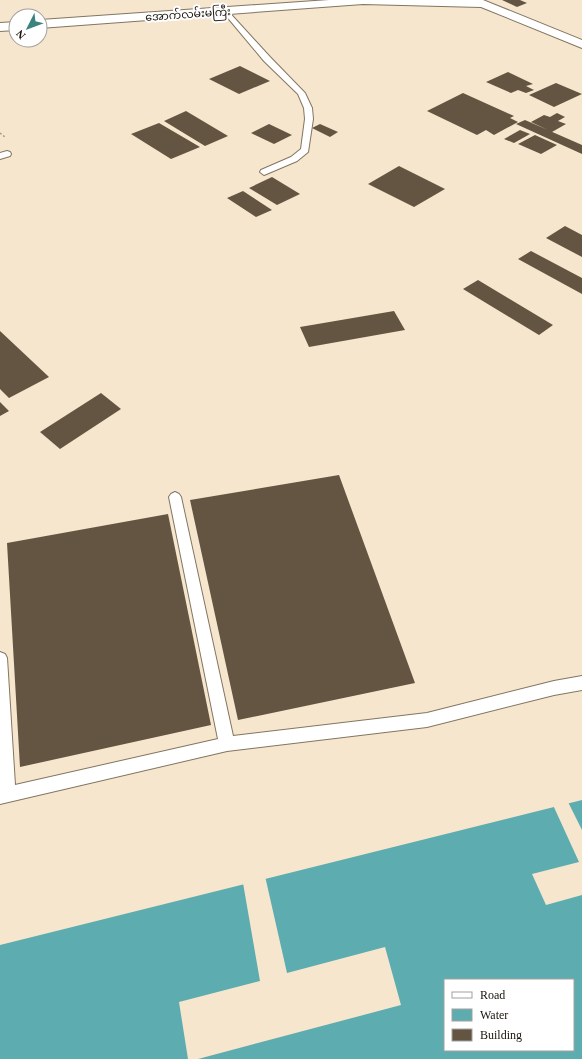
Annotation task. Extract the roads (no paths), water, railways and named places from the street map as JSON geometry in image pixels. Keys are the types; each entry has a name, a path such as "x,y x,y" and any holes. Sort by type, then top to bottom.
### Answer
{"main road":[{"name":"အောက်လမ်းမကြီး","path":"48,23 225,12 325,2 477,2"},
{"path":"477,2 582,45"}],"lane":[{"path":"225,12 266,58 301,93 308,108 309,119 305,150 294,159 264,172"},
{"path":"175,497 227,744"},
{"path":"0,658 4,795 227,744 427,720 554,688 582,683"}],"water":[{"path":"582,800 582,1059 0,1059 0,945"}]}
